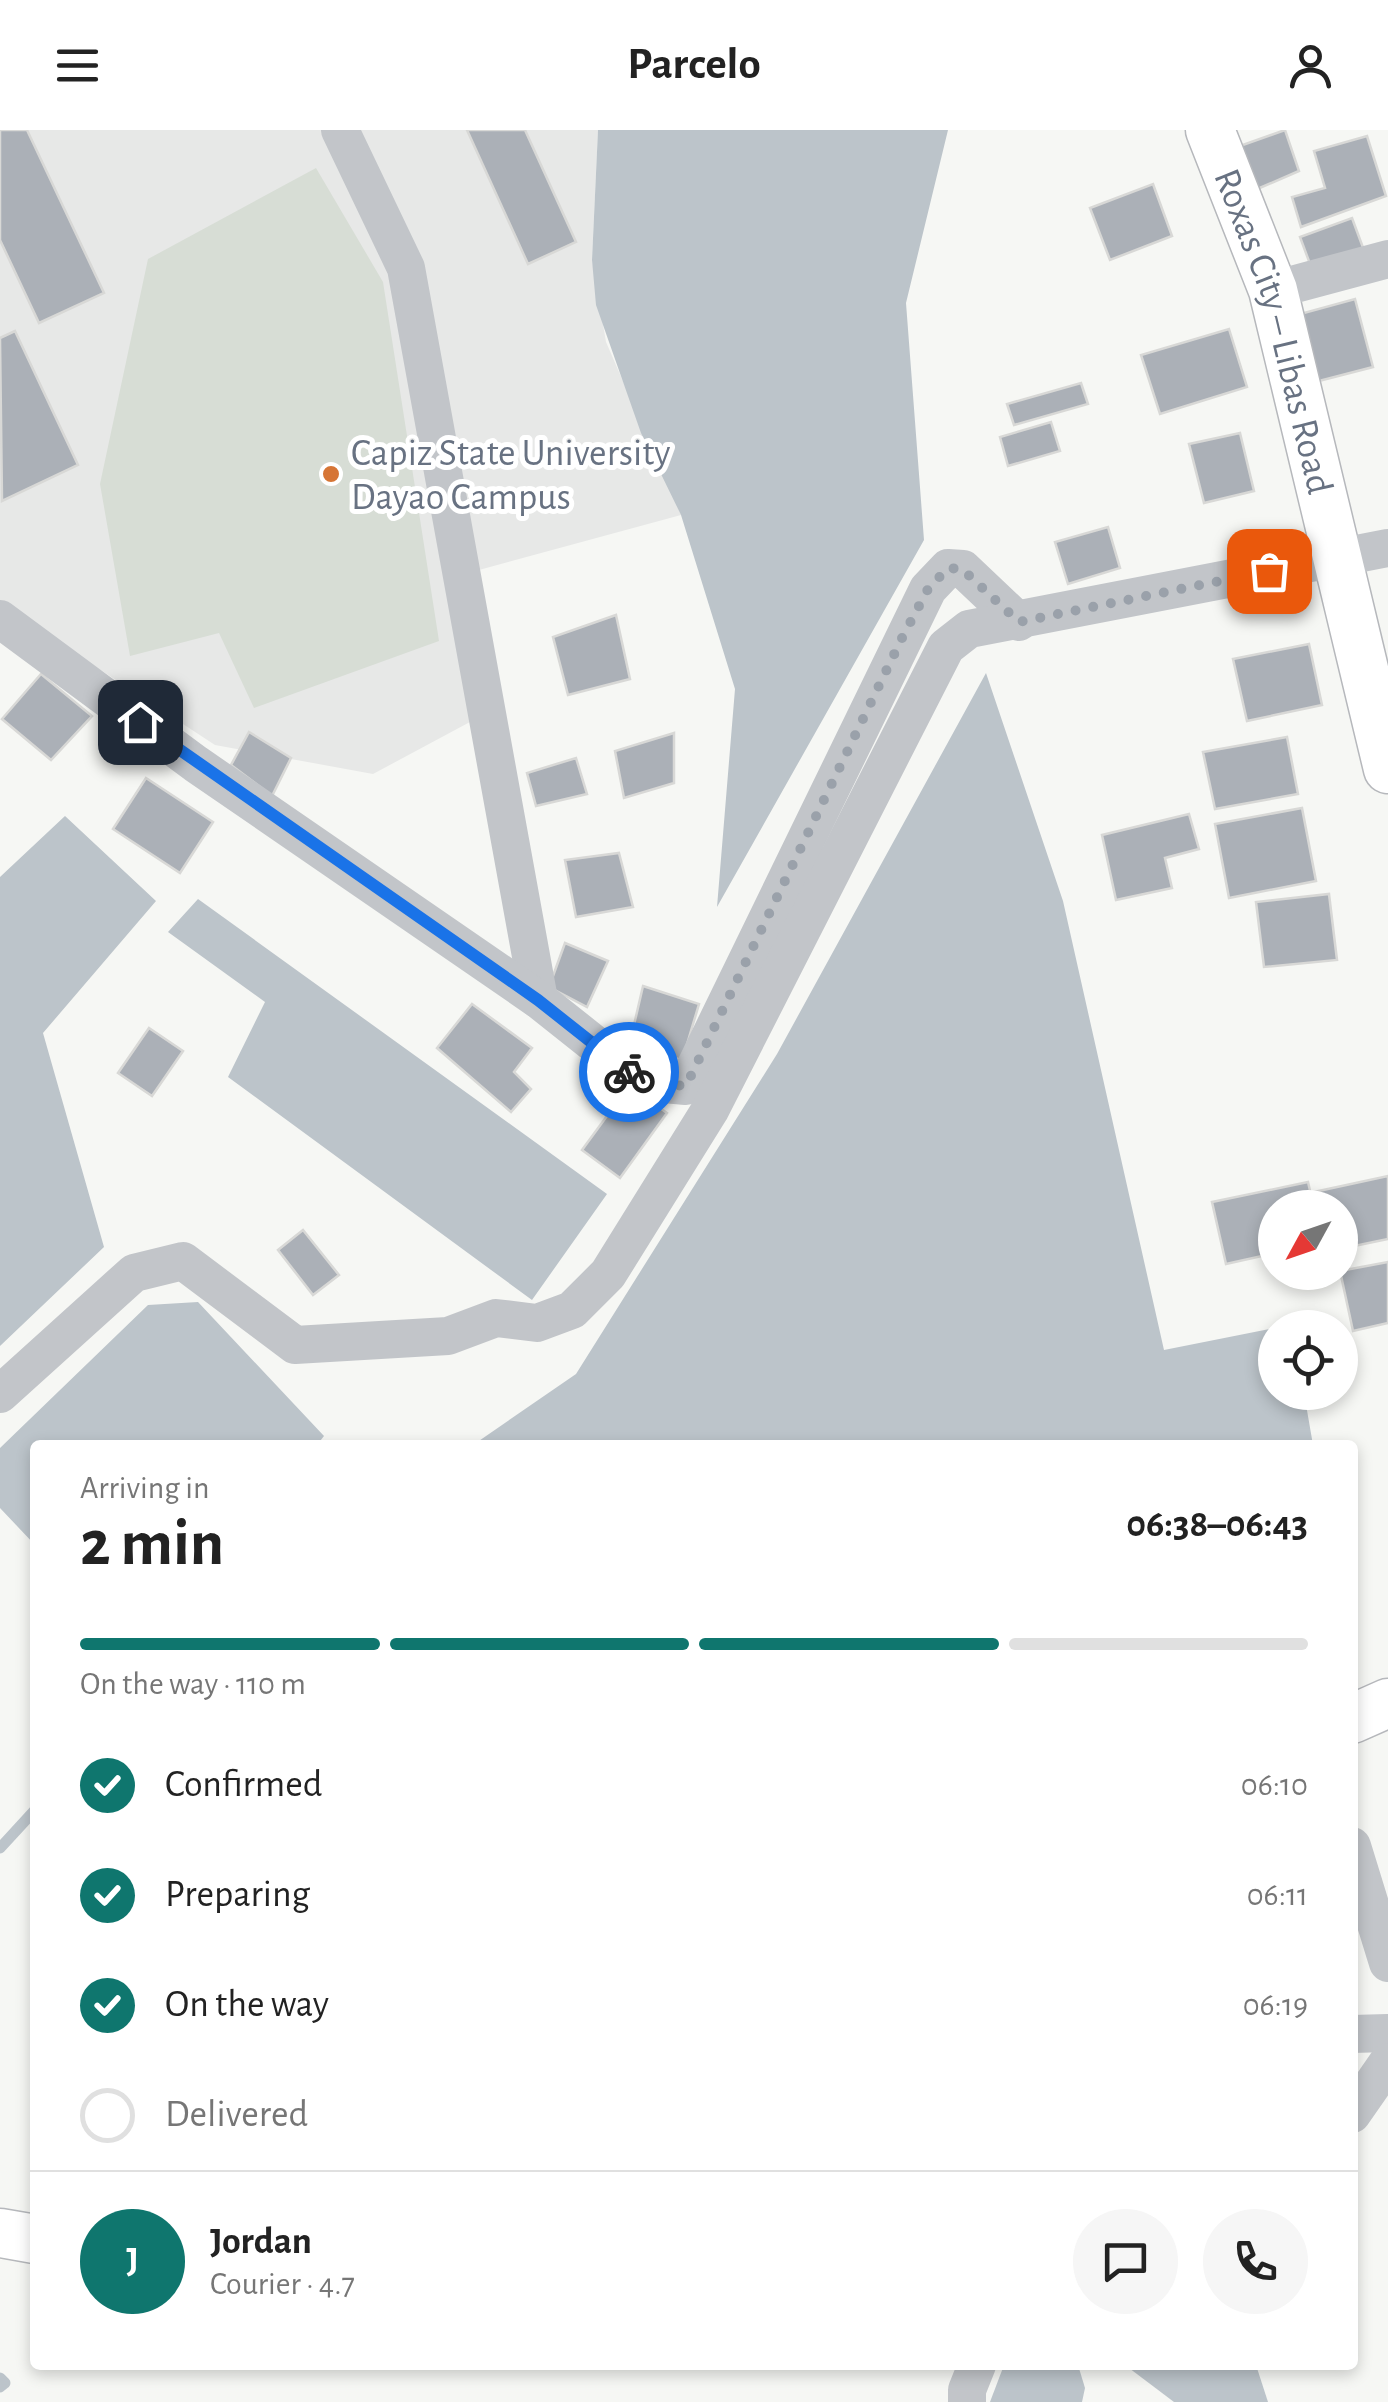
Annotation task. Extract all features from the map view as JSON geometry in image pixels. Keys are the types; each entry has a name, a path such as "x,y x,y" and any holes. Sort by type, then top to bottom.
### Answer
{"main road":[{"name":"Roxas City – Libas Road","path":"1210,130 1273,290 1340,556 1388,769"},
{"path":"1358,1716 1388,1703"},
{"path":"0,2233 30,2238"}],"street":[{"path":"340,130 406,268 538,1000"},
{"path":"1273,290 1388,259"},
{"path":"0,1394 134,1273 183,1262 295,1345 448,1336 496,1318 537,1323 572,1310 608,1274 710,1110 946,647 969,629 1388,548"},
{"path":"0,618 196,764 538,1000 642,1082 686,1086 928,589 948,568 962,569 1019,622"},
{"path":"1358,1866 1388,1963"},
{"path":"1358,2034 1388,2033"},
{"path":"1358,2105 1388,2062"},
{"path":"967,2402 975,2370"}],"shaded area":[{"name":"Capiz State University Dayao Campus","path":"0,130 598,130 592,260 606,342 681,515 457,576 483,715 373,774 215,745 0,604"},
{"path":"598,130 948,130 906,303 924,540 717,907 735,689 681,515 641,433 596,305 592,260"},
{"path":"316,168 383,282 439,641 254,708 219,633 130,656 100,484 148,259"},
{"path":"986,673 1063,901 1164,1350 1258,1331 1258,1410 1307,1410 1312,1440 480,1440 576,1374 777,1054"},
{"path":"65,816 156,901 43,1033 104,1247 0,1346 0,877"},
{"path":"198,899 607,1194 532,1300 228,1077 265,1002 168,932"},
{"path":"198,1302 324,1436 321,1440 30,1440 30,1540 0,1508 0,1448 148,1305"},
{"path":"1002,2370 1080,2370 1085,2388 1082,2402 990,2402"},
{"path":"1132,2370 1258,2370 1268,2402 1174,2402"}],"building":[{"path":"0,130 27,130 104,293 39,323 0,240"},
{"path":"467,130 525,130 576,242 528,264"},
{"path":"1285,130 1299,171 1255,190 1237,147"},
{"path":"1367,136 1386,196 1301,227 1292,197 1325,188 1314,151"},
{"path":"1153,184 1172,236 1110,260 1090,208"},
{"path":"1352,218 1365,253 1313,272 1300,237"},
{"path":"1355,299 1373,367 1319,381 1300,314"},
{"path":"1229,329 1247,387 1160,414 1141,355"},
{"path":"15,331 78,465 2,501 0,338"},
{"path":"1081,383 1088,404 1014,425 1007,404"},
{"path":"1051,422 1060,451 1008,466 1000,437"},
{"path":"1240,433 1254,491 1204,503 1189,444"},
{"path":"1108,527 1120,568 1068,584 1055,542"},
{"path":"616,615 630,679 568,695 553,637"},
{"path":"1309,644 1322,705 1247,721 1233,659"},
{"path":"41,674 92,716 51,760 2,719"},
{"path":"249,732 291,758 272,796 231,765"},
{"path":"674,733 674,783 624,798 615,751"},
{"path":"1287,737 1298,794 1215,809 1203,752"},
{"path":"576,758 587,794 536,806 527,773"},
{"path":"146,778 213,822 180,873 113,829"},
{"path":"1302,808 1316,881 1229,898 1215,824"},
{"path":"1189,814 1199,849 1165,858 1172,888 1116,900 1102,835"},
{"path":"619,853 633,907 576,917 565,860"},
{"path":"1329,894 1337,960 1264,967 1256,902"},
{"path":"565,943 608,961 587,1007 549,987"},
{"path":"643,986 699,1004 682,1061 631,1038"},
{"path":"472,1004 532,1048 514,1072 531,1089 511,1112 437,1048"},
{"path":"149,1028 183,1051 152,1096 118,1073"},
{"path":"629,1086 667,1113 620,1178 582,1150"},
{"path":"1388,1176 1388,1239 1358,1245 1358,1190 1323,1190"},
{"path":"1308,1182 1310,1190 1270,1190"},
{"path":"1258,1192 1258,1257 1226,1264 1212,1202"},
{"path":"303,1230 339,1275 313,1295 278,1250"},
{"path":"1388,1262 1388,1323 1358,1330 1358,1310 1348,1310 1344,1290 1358,1290 1358,1268"}],"waterway":[{"path":"0,1848 30,1815"},
{"path":"0,2378 5,2383 0,2387"}],"way so far":[{"path":"629,1072 642,1082 686,1086 902,638 928,589 948,568 962,569 1019,622 1269,571"}],"place":[{"name":"Capiz State University Dayao Campus","path":"331,474"}],"route":[{"path":"140,722 538,1000 629,1072"}]}
